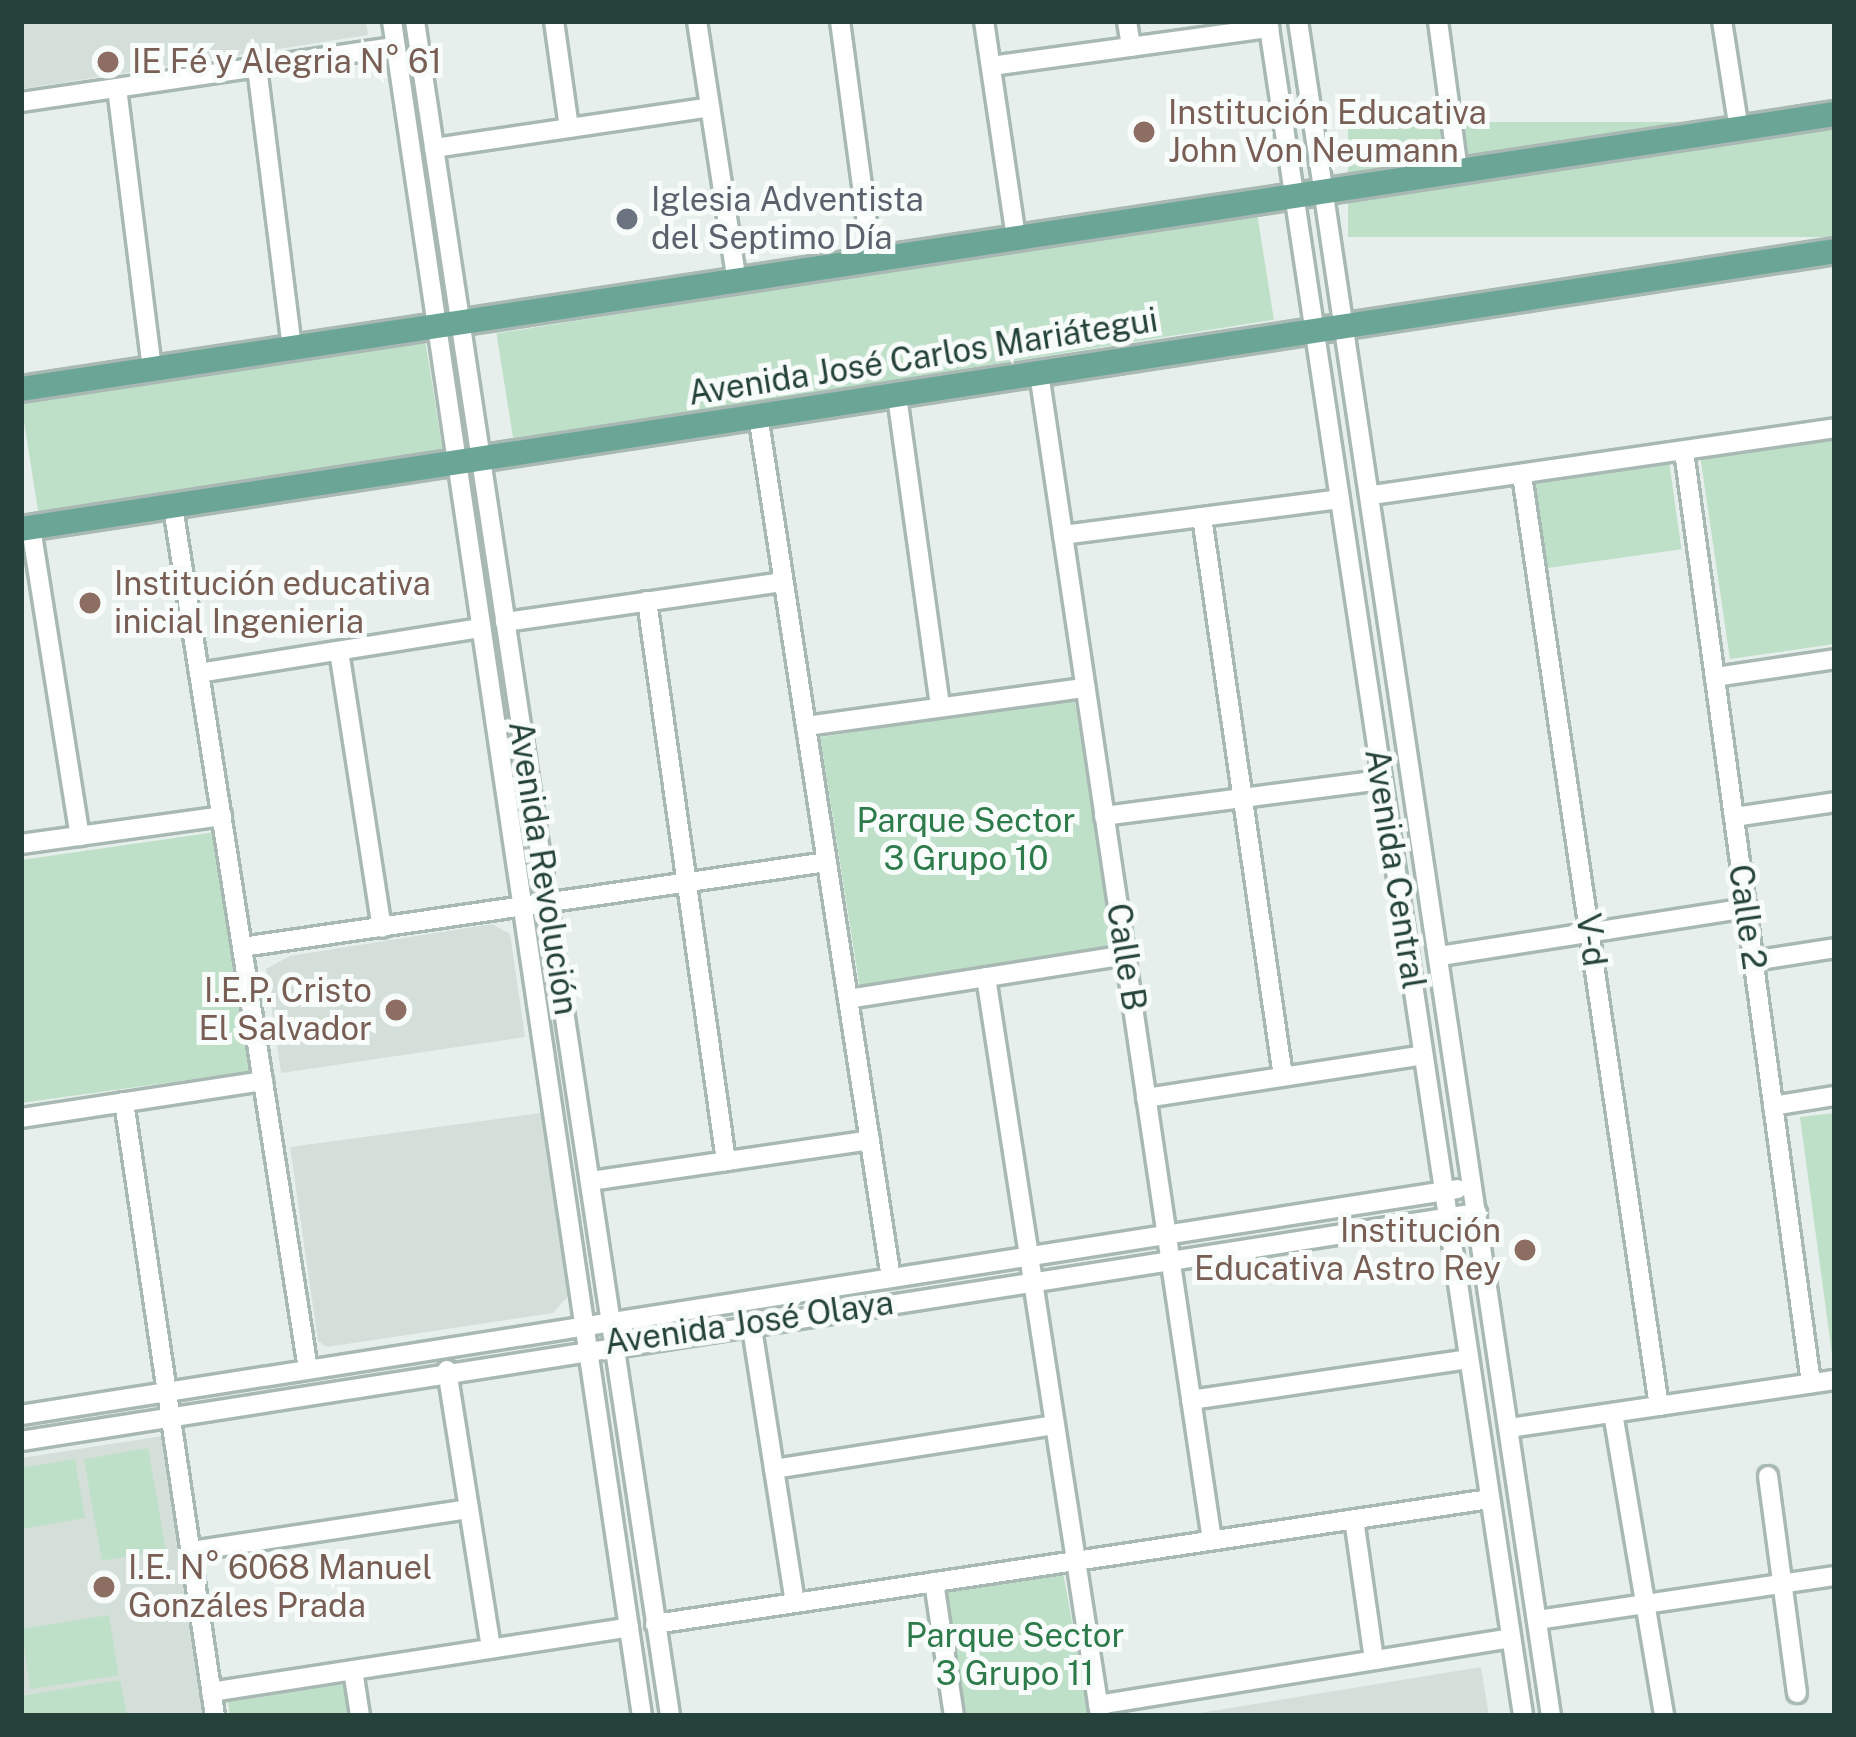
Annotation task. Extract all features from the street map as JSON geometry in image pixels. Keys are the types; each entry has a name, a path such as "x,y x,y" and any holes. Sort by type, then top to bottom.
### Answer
{"main road":[{"path":"21,389 1835,115"},
{"name":"Avenida José Carlos Mariátegui","path":"26,528 1835,251"}],"street":[{"name":"Avenida Revolución","path":"392,21 470,461 506,622 670,1716"},
{"name":"Avenida Revolución","path":"415,21 434,148 449,324"},
{"path":"554,21 569,128"},
{"path":"697,21 737,281"},
{"path":"840,21 872,261"},
{"path":"984,21 1016,239"},
{"path":"1127,21 1131,47"},
{"name":"Avenida Central","path":"1298,21 1348,326 1551,1716"},
{"path":"1438,21 1458,172"},
{"path":"1722,21 1739,130"},
{"path":"991,66 1269,24"},
{"name":"Avenida Central","path":"1269,24 1522,1716"},
{"path":"21,102 395,47"},
{"path":"257,67 292,348"},
{"path":"117,88 152,369"},
{"path":"434,148 710,107"},
{"name":"Calle B","path":"1039,373 1212,1540"},
{"path":"897,396 940,707"},
{"path":"758,415 891,1277"},
{"path":"1372,495 1835,428"},
{"name":"Calle 2","path":"1684,451 1810,1383"},
{"name":"Avenida Revolución","path":"470,461 481,628 642,1716"},
{"name":"V-d","path":"1522,475 1659,1406"},
{"path":"1063,536 1340,499"},
{"path":"173,507 308,1369"},
{"path":"1202,517 1283,1076"},
{"path":"26,528 80,836"},
{"path":"506,622 784,582"},
{"path":"646,602 726,1161"},
{"path":"200,673 481,628"},
{"path":"339,651 382,928"},
{"path":"1714,677 1835,659"},
{"path":"806,725 1085,688"},
{"path":"1104,816 1382,780"},
{"path":"1734,817 1835,802"},
{"path":"21,844 222,816"},
{"path":"242,947 826,862"},
{"path":"1440,956 1746,908"},
{"path":"1753,961 1835,948"},
{"path":"848,999 1125,955"},
{"path":"986,977 1099,1711 1510,1637"},
{"path":"1146,1098 1423,1054"},
{"path":"21,1118 263,1081"},
{"path":"1773,1106 1835,1096"},
{"path":"124,1102 215,1716"},
{"path":"590,1181 870,1140"},
{"name":"Avenida José Olaya","path":"21,1412 1474,1187"},
{"name":"Avenida José Olaya","path":"21,1441 612,1342 1033,1283 1477,1213"},
{"path":"751,1322 795,1603"},
{"path":"1191,1400 1468,1359"},
{"path":"447,1370 491,1649"},
{"path":"1509,1428 1835,1380"},
{"path":"1613,1413 1664,1716"},
{"path":"774,1469 1055,1425"},
{"path":"1768,1476 1797,1693"},
{"path":"656,1624 1489,1499"},
{"path":"190,1551 469,1509"},
{"path":"1354,1519 1374,1660"},
{"path":"1537,1620 1835,1576"},
{"path":"934,1582 954,1716"},
{"path":"211,1692 629,1628"},
{"path":"353,1670 359,1716"}],"shaded area":[{"name":"IE Fé y Alegria N° 61","path":"21,21 366,21 368,35 21,89"},
{"name":"I.E.P. Cristo El Salvador","path":"492,924 510,934 525,1037 281,1073 266,969 290,956"},
{"path":"541,1113 568,1296 553,1313 327,1347 318,1341 290,1147"},
{"name":"I.E. N° 6068 Manuel Gonzáles Prada","path":"163,1436 207,1716 21,1716 21,1458"},
{"path":"1481,1667 1489,1716 1181,1716"}],"green space":[{"path":"1348,122 1835,122 1835,237 1348,237"},
{"path":"1257,213 1274,320 513,440 496,333"},
{"path":"425,339 443,452 39,516 21,403"},
{"path":"1835,436 1835,644 1730,659 1700,455"},
{"path":"1669,461 1681,549 1546,568 1533,480"},
{"name":"Parque Sector 3 Grupo 10","path":"1074,697 1113,945 859,985 820,737"},
{"path":"216,832 252,1071 21,1103 21,860"},
{"path":"1835,1113 1835,1362 1833,1362 1800,1117"},
{"path":"148,1448 166,1549 102,1561 84,1459"},
{"path":"75,1459 85,1518 21,1529 21,1468"},
{"name":"Parque Sector 3 Grupo 11","path":"1063,1572 1089,1716 963,1716 942,1593"},
{"path":"109,1615 119,1675 31,1689 21,1629"},
{"path":"120,1680 127,1716 21,1716 21,1696"},
{"path":"345,1684 350,1716 230,1716 228,1702"}],"place":[{"name":"IE Fé y Alegria N° 61","path":"108,62"},
{"name":"Institución Educativa John Von Neumann","path":"1144,132"},
{"name":"Iglesia Adventista del Septimo Día","path":"627,219"},
{"name":"Institución educativa inicial Ingenieria","path":"90,603"},
{"name":"I.E.P. Cristo El Salvador","path":"396,1010"},
{"name":"Institución Educativa Astro Rey","path":"1525,1250"},
{"name":"I.E. N° 6068 Manuel Gonzáles Prada","path":"104,1587"}]}
